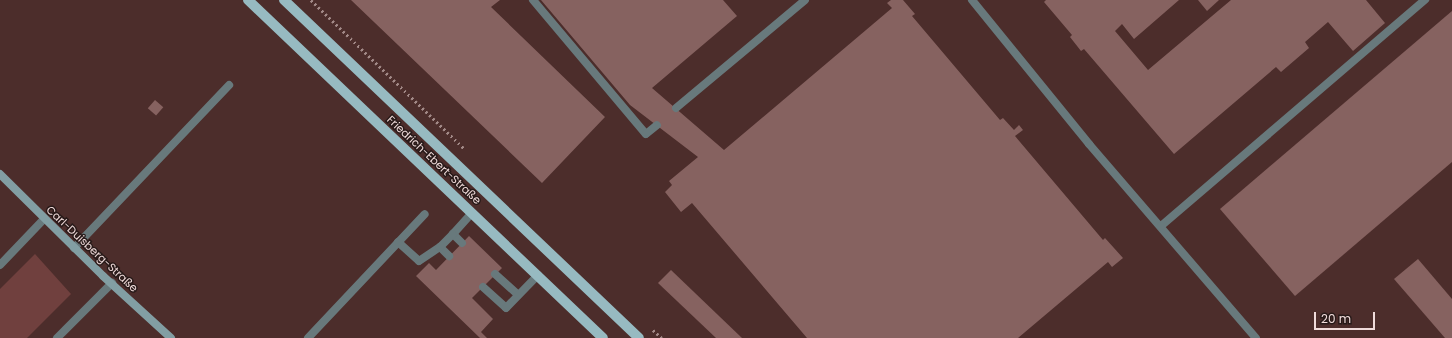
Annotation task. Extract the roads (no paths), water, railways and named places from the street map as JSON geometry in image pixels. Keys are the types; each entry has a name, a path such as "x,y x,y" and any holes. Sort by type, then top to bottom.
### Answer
{"main road":[{"name":"Friedrich-Ebert-Straße","path":"248,0 603,338"},
{"name":"Friedrich-Ebert-Straße","path":"284,0 639,338"}],"street":[{"path":"534,0 646,134 657,125"},
{"path":"676,108 805,0"},
{"path":"972,0 1089,144 1256,338"},
{"path":"1161,226 1425,0"},
{"path":"74,248 229,84"},
{"name":"Carl-Duisberg-Straße","path":"0,174 74,248 171,338"},
{"path":"398,242 419,260 440,248 472,213"},
{"path":"308,338 425,214"},
{"path":"0,265 44,219"},
{"path":"453,234 462,243"},
{"path":"440,248 449,256"},
{"path":"495,274 518,295"},
{"path":"483,287 506,308 538,275"},
{"path":"57,338 112,283"}]}
